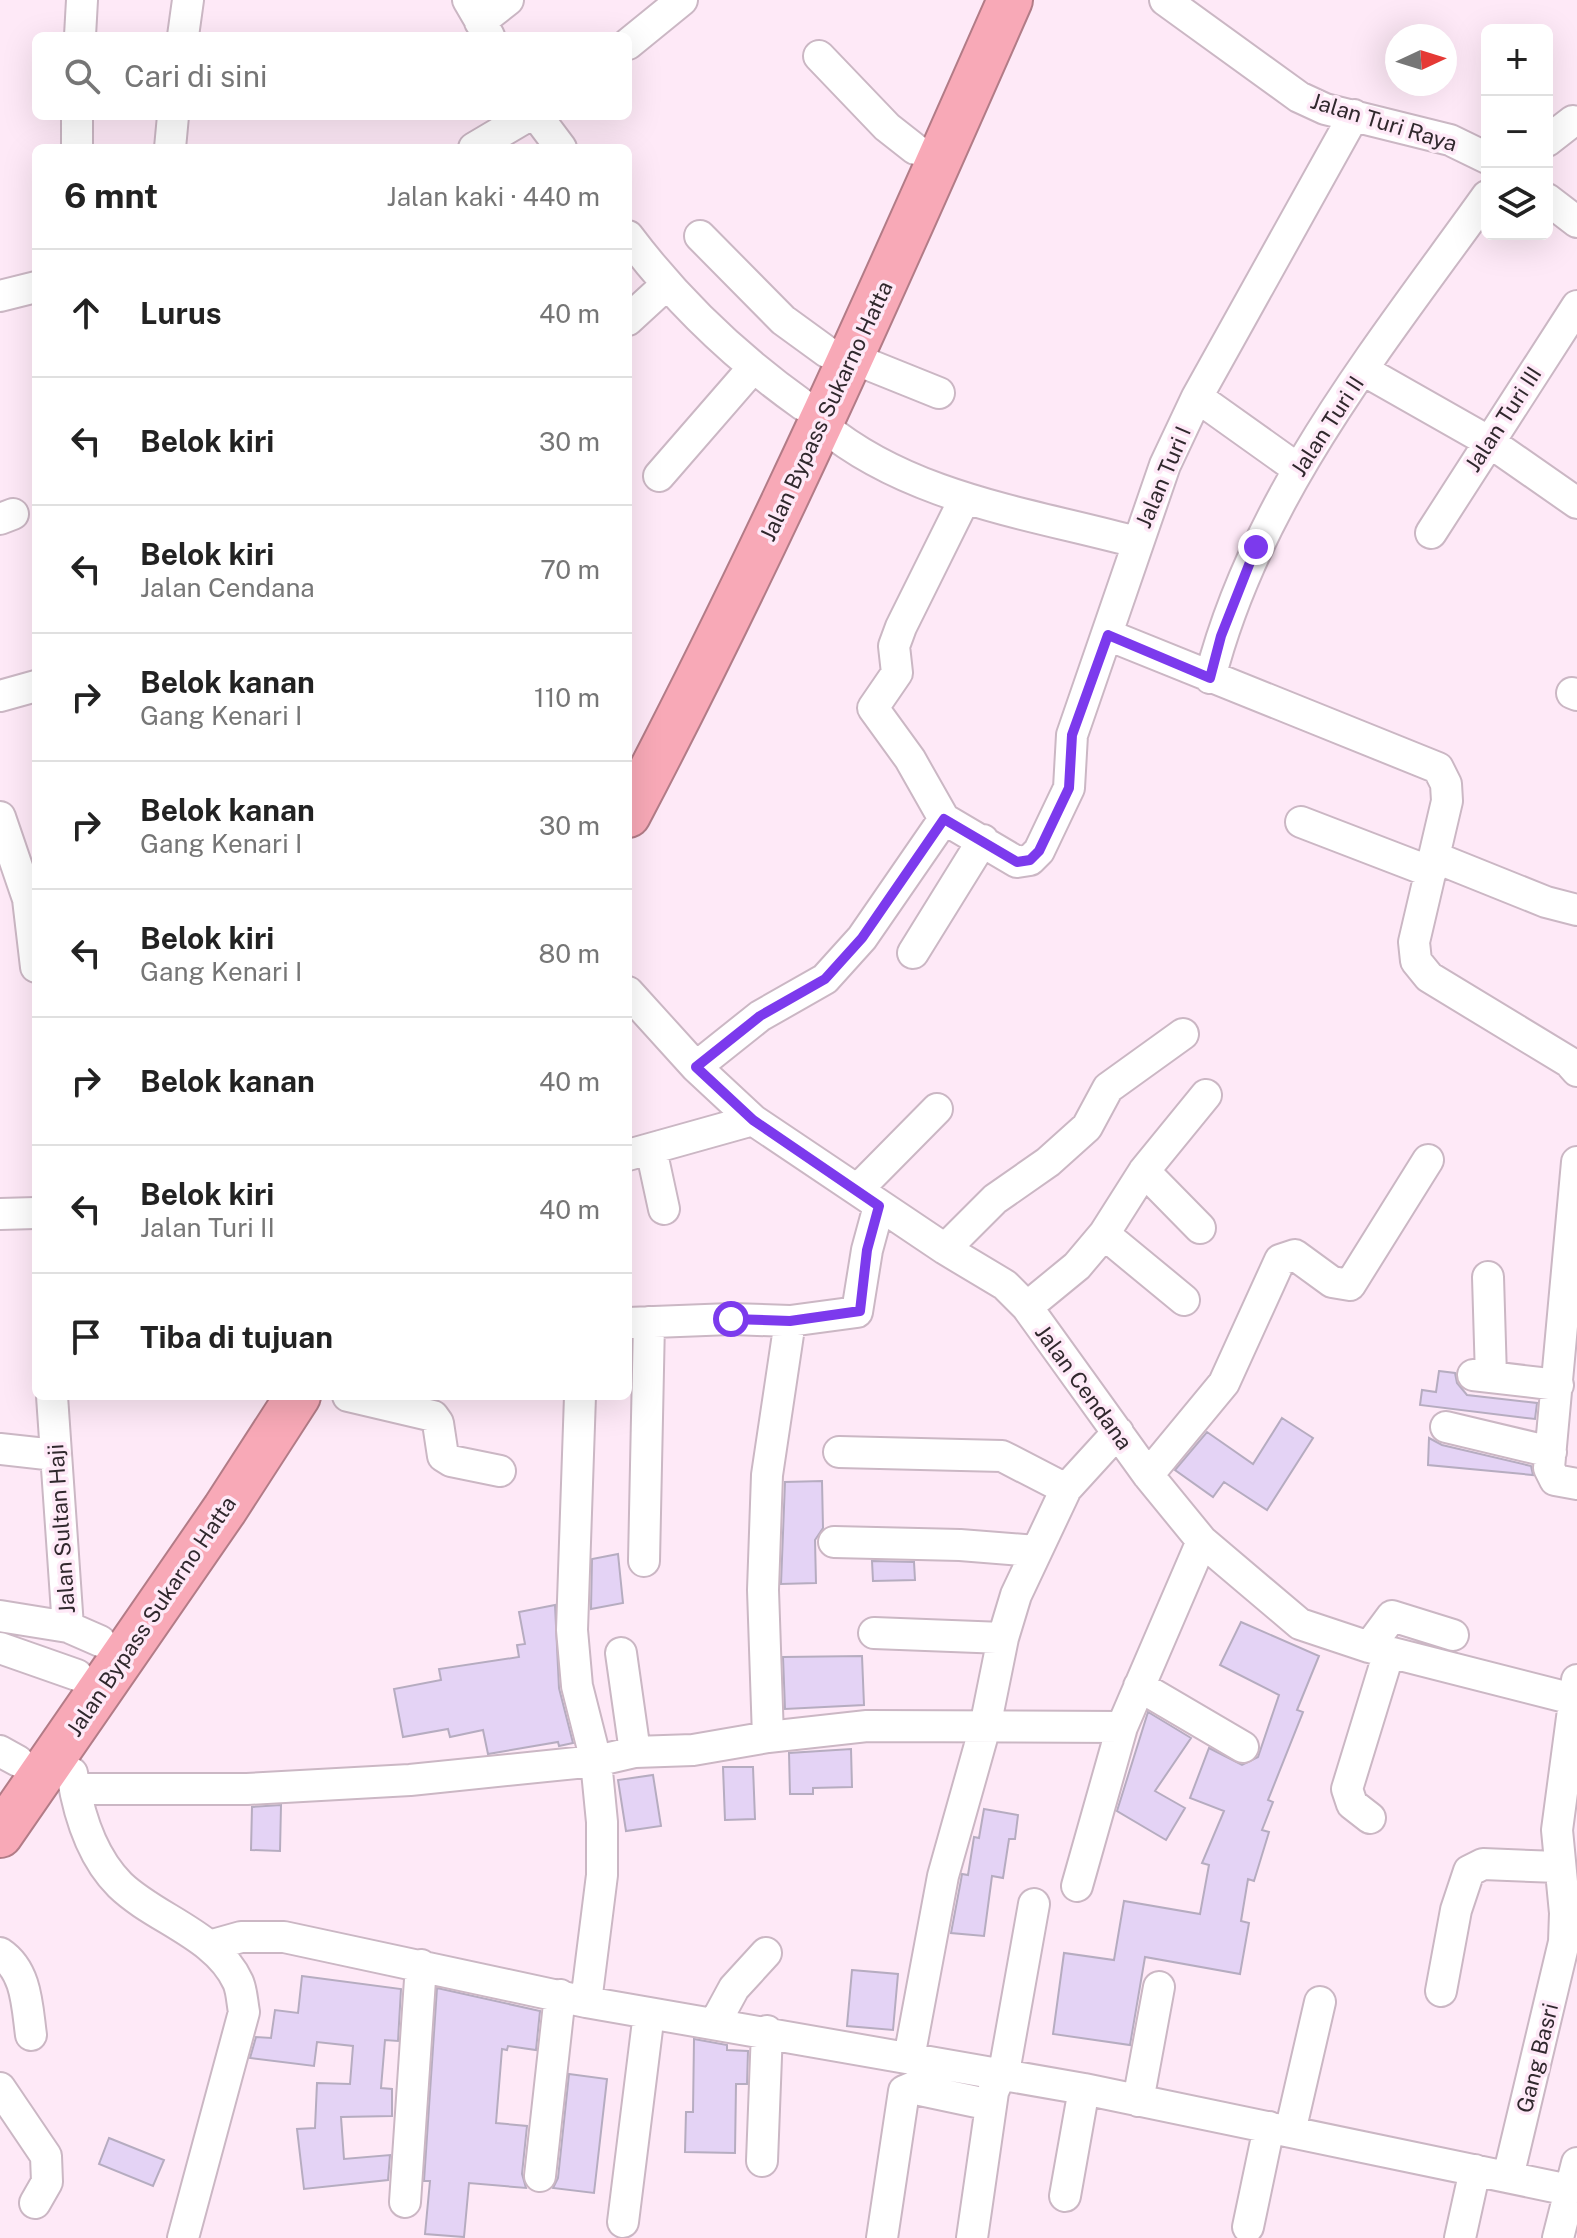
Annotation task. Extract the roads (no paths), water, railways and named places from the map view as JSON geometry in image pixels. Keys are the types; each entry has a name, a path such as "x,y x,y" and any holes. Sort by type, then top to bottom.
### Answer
{"highway":[{"name":"Jalan Bypass Sukarno Hatta","path":"840,355 915,149 981,0"},
{"name":"Jalan Bypass Sukarno Hatta","path":"632,807 704,670 840,355 1010,0"},
{"name":"Jalan Bypass Sukarno Hatta","path":"632,749 813,415"},
{"name":"Jalan Bypass Sukarno Hatta","path":"6,1766 81,1648 262,1400"},
{"name":"Jalan Bypass Sukarno Hatta","path":"0,1835 295,1400"}],"street":[{"path":"80,32 82,0"},
{"path":"184,32 188,0"},
{"path":"479,19 508,0"},
{"path":"632,41 682,0"},
{"name":"Jalan Turi Raya","path":"1165,0 1299,97 1325,109 1450,140 1481,155"},
{"path":"819,56 887,127 915,149"},
{"name":"Jalan Turi I","path":"632,241 665,286 752,369 887,469 965,498 1136,542 1197,397 1354,115"},
{"path":"77,120 77,144"},
{"path":"170,144 173,120"},
{"path":"481,144 521,120"},
{"path":"540,120 558,144"},
{"path":"1553,136 1573,121"},
{"name":"Jalan Turi II","path":"1210,678 1236,594 1298,469 1363,370 1481,204"},
{"path":"1553,204 1577,222"},
{"path":"700,236 783,320 840,355 939,393"},
{"path":"632,316 665,286"},
{"path":"0,296 32,290"},
{"name":"Jalan Turi III","path":"1431,533 1577,306"},
{"path":"659,476 752,369"},
{"path":"1363,370 1488,441 1577,503"},
{"path":"1197,397 1298,469"},
{"path":"965,498 901,627 894,646 896,677 873,708 910,759 944,819 1017,862 1030,860 1039,851 1069,788 1072,735 1121,602 1136,542"},
{"path":"1108,635 1210,678 1433,763 1442,774 1447,801 1414,942 1420,969 1569,1062 1577,1071"},
{"path":"0,696 32,687"},
{"path":"696,1067 760,1016 825,979 862,938 944,819"},
{"path":"1301,822 1577,910"},
{"path":"3,835 28,899 32,933"},
{"path":"913,953 983,840"},
{"name":"Jalan Cendana","path":"632,996 696,1067 753,1120 945,1249 1005,1285 1027,1307 1148,1475 1202,1541 1300,1624 1379,1650 1576,1693"},
{"path":"945,1249 995,1199 1048,1162 1087,1127 1108,1088 1183,1034"},
{"path":"1027,1307 1077,1266 1104,1234 1144,1171 1206,1095"},
{"path":"644,1561 638,1323 731,1319 790,1321 860,1311 869,1198 937,1109"},
{"path":"664,1209 640,1152 753,1120"},
{"path":"1148,1475 1224,1383 1280,1260 1295,1255 1332,1282 1350,1285 1428,1160"},
{"path":"1577,1162 1549,1468 1552,1477 1577,1484"},
{"path":"1144,1171 1200,1228"},
{"path":"0,1214 32,1213"},
{"path":"1104,1234 1184,1300"},
{"path":"1488,1277 1481,1376 1558,1385"},
{"path":"768,1737 763,1590 766,1505 773,1420 790,1321"},
{"name":"Jalan Sultan Haji","path":"52,1400 55,1455 81,1648"},
{"path":"365,1400 433,1416 438,1423 443,1456 451,1461 500,1471"},
{"path":"540,2176 573,1999 602,1875 602,1822 596,1761 577,1686 572,1630 580,1400"},
{"path":"1446,1427 1551,1452"},
{"path":"909,2058 943,1876 985,1727 1003,1638 1036,1551 1066,1489 1118,1432"},
{"path":"0,1449 55,1455"},
{"path":"839,1452 1002,1456 1066,1489"},
{"path":"1077,1886 1122,1727 1202,1541"},
{"path":"834,1542 960,1545 1036,1551"},
{"path":"0,1616 81,1648"},
{"path":"1370,1818 1352,1804 1347,1789 1379,1650 1392,1616 1453,1635"},
{"path":"874,1633 1003,1638"},
{"path":"0,1648 81,1648"},
{"path":"621,1653 635,1752"},
{"path":"1139,1686 1243,1747"},
{"name":"Gang Basri","path":"1508,2177 1564,1942 1565,1913 1558,1867 1559,1798 1576,1693"},
{"path":"75,1789 247,1789 394,1781 596,1761 635,1752 693,1750 768,1737 867,1726 1122,1727"},
{"path":"73,1731 70,1756 75,1789 92,1843 112,1875 152,1910 209,1946 229,1966 238,1983 244,2012 183,2238"},
{"path":"1441,1991 1456,1910 1469,1871 1483,1864 1558,1867"},
{"path":"972,2238 991,2105 1001,2073 1034,1904"},
{"path":"209,1946 241,1937 265,1935 573,1999 1084,2089 1508,2177 1573,2177 1558,2238"},
{"path":"0,1953 8,1959 24,1986 31,2035"},
{"path":"715,2023 734,1988 766,1953"},
{"path":"405,2202 421,1965"},
{"path":"1138,2101 1159,1987"},
{"path":"1248,2227 1320,2002"},
{"path":"623,2222 649,2013"},
{"path":"762,2161 767,2031"},
{"path":"0,2088 46,2156 47,2182 35,2203"},
{"path":"882,2238 904,2091 911,2088 991,2105"},
{"path":"1065,2196 1084,2089"},
{"path":"1460,2238 1475,2170"}]}
